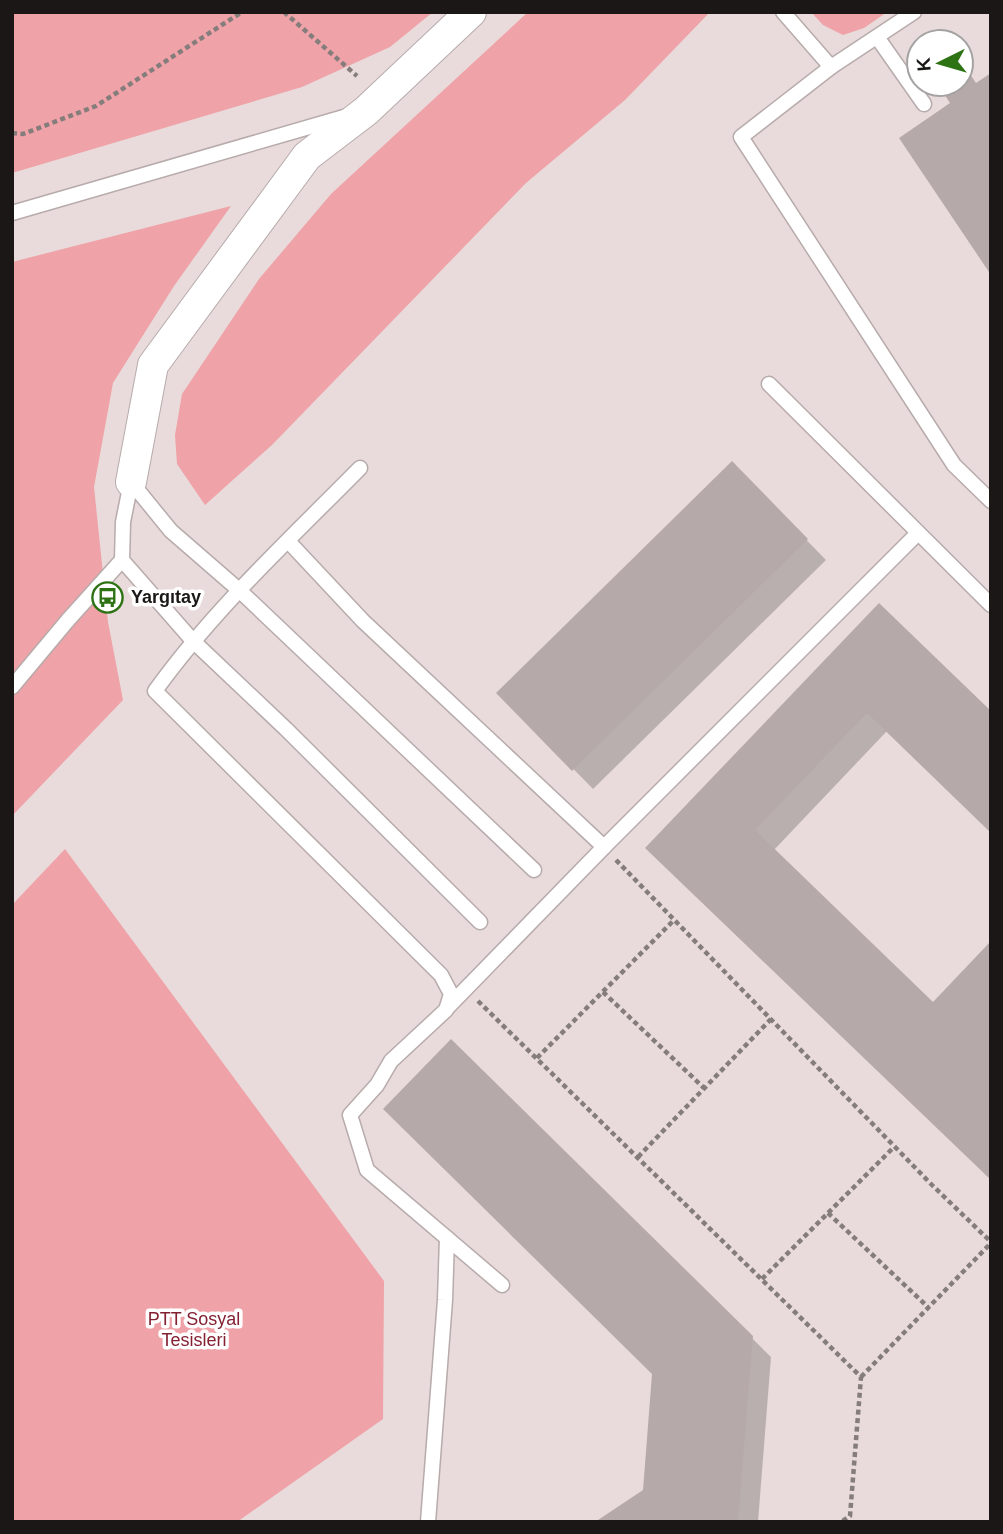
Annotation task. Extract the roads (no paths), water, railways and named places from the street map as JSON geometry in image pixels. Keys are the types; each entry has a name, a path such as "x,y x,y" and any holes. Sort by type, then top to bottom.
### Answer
{"street":[{"path":"131,482 153,365 307,156 366,111 471,12"}],"lane":[{"path":"783,12 831,67"},
{"path":"914,12 831,67 741,137 954,465 991,501"},
{"path":"877,37 924,104"},
{"path":"12,213 366,111"},
{"path":"769,384 991,605"},
{"path":"360,468 192,641 155,691 441,975 451,994 446,1010"},
{"path":"12,687 122,560 123,522 131,482"},
{"path":"131,482 171,531 239,590 534,870"},
{"path":"502,1285 367,1170 350,1115 377,1085 391,1061 446,1010 604,847 918,533"},
{"path":"288,541 363,621 604,847"},
{"path":"122,560 192,641 286,729 480,922"},
{"path":"428,1522 445,1300 447,1238"}],"place":[{"name":"Yargıtay","path":"108,597"}],"park label":[{"name":"PTT Sosyal Tesisleri","path":"194,1329"}]}
